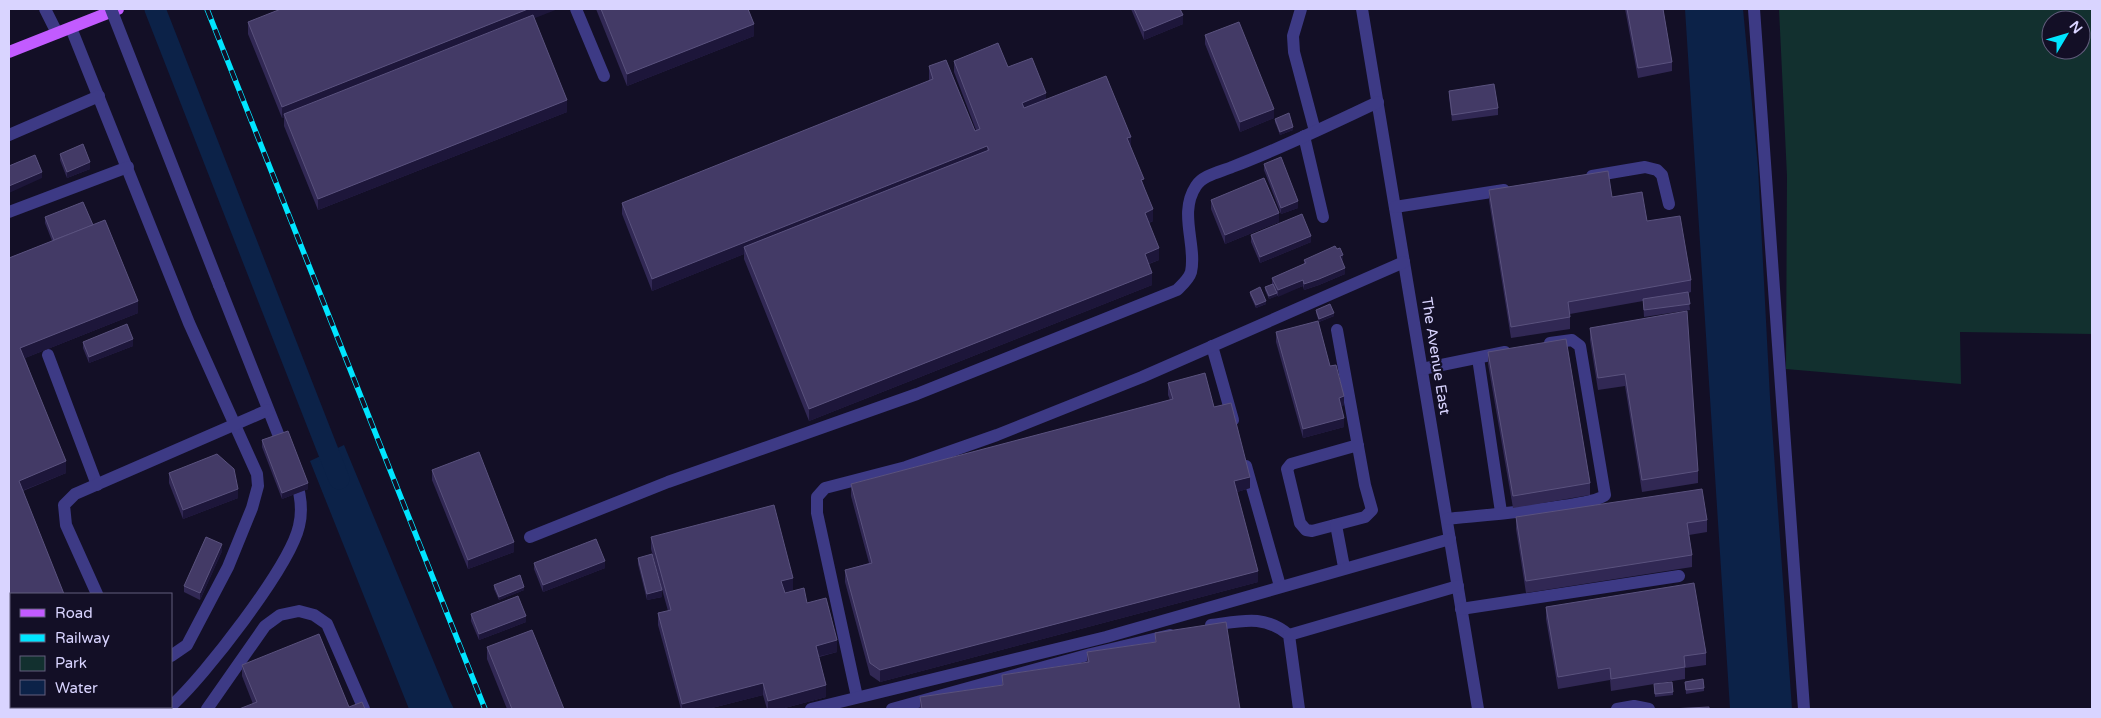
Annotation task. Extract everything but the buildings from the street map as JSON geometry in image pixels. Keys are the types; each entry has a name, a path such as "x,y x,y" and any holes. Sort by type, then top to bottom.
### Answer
{"main road":[{"path":"9,52 118,9"}],"street":[{"path":"45,9 57,34"},
{"path":"111,9 296,479 301,512 299,527 288,554 274,576 223,647 172,705"},
{"path":"576,9 604,76"},
{"path":"1301,9 1293,36 1294,52 1310,134 1323,217"},
{"name":"The Avenue East","path":"1362,9 1478,709"},
{"path":"1754,9 1804,709"},
{"path":"70,28 128,166 189,323 257,474 258,486 252,508 228,567 195,631 183,649 172,655"},
{"path":"9,135 99,96"},
{"path":"530,537 668,482 917,394 1177,290 1185,283 1190,272 1188,217 1190,196 1197,184 1206,177 1310,134 1378,102"},
{"path":"9,212 128,166"},
{"path":"1578,178 1651,168 1662,175 1668,204"},
{"path":"1395,207 1520,187"},
{"path":"857,696 817,514 817,497 821,491 832,485 906,467 997,435 1142,377 1404,262"},
{"path":"1337,330 1372,510 1365,517 1312,531 1306,530 1301,526 1286,474 1287,469 1291,464 1358,445"},
{"path":"1446,519 1599,499 1606,491 1580,346 1572,340 1535,346"},
{"path":"1212,346 1236,429"},
{"path":"1422,369 1516,350"},
{"path":"48,355 97,485"},
{"path":"1478,358 1501,512"},
{"path":"97,593 66,525 64,505 75,494 235,426 268,410"},
{"path":"1244,457 1280,586"},
{"path":"1336,525 1344,567"},
{"path":"811,709 857,696 1106,637 1344,567 1450,539"},
{"path":"1461,609 1680,576"},
{"path":"1289,635 1458,586"},
{"path":"207,709 265,626 280,615 299,611 314,614 327,624 364,709"},
{"path":"1203,627 1265,621 1277,625 1289,635 1299,709"},
{"path":"892,709 1091,654 1184,632"},
{"path":"1617,709 1634,706 1649,709"}],"green space":[{"path":"1779,9 2092,9 2092,334 1960,332 1961,384 1786,369 1787,176"}],"water":[{"path":"1685,9 1743,9 1758,167 1770,398 1792,709 1730,709"},
{"path":"344,445 454,709 409,709 310,461"}],"waterway":[{"path":"155,9 339,479"}],"railway":[{"path":"207,9 485,709"}]}
